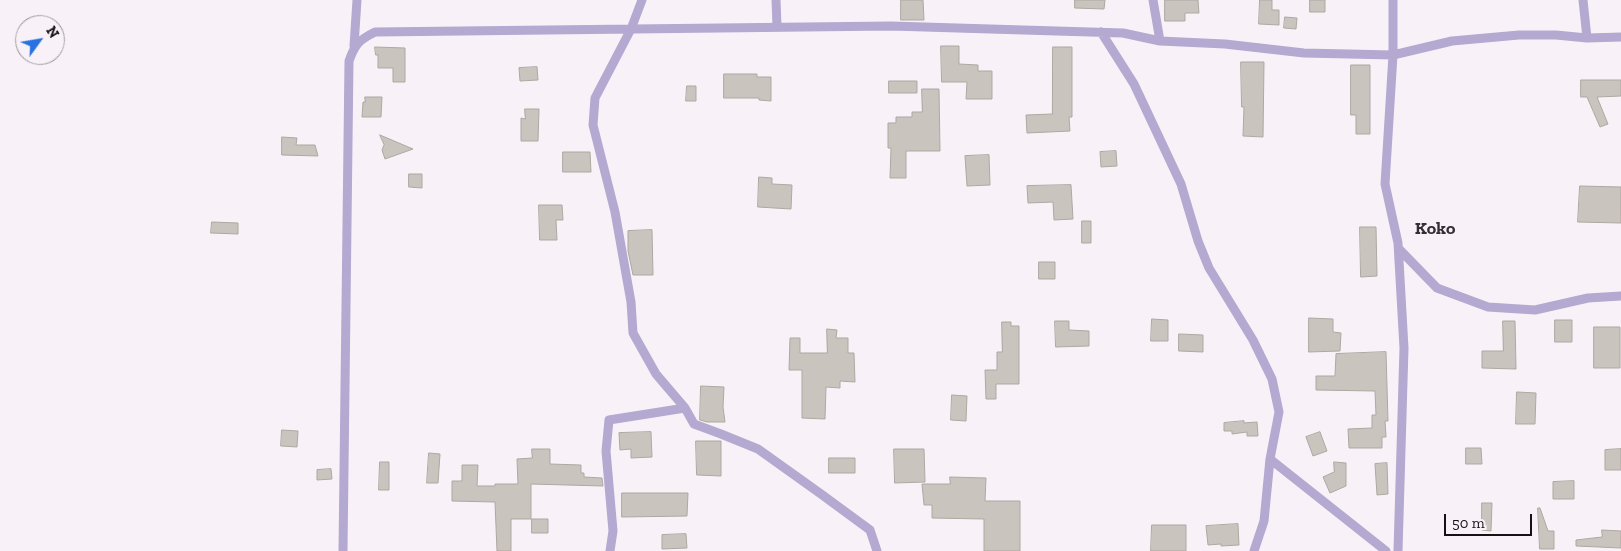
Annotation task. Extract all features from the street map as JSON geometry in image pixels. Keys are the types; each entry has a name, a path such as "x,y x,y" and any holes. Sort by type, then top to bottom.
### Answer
{"street":[{"path":"343,551 349,61 354,46 357,0"},
{"path":"642,0 631,29 595,98 593,124 615,212 631,302 633,333 656,374 685,408 694,424 758,450 870,530 877,551"},
{"path":"776,0 777,26"},
{"path":"1153,0 1160,41"},
{"path":"1393,0 1393,54 1385,184 1399,249 1404,348 1398,551"},
{"path":"1583,0 1587,38"},
{"path":"354,46 363,38 375,32 777,26 891,26 1101,32 1123,33 1160,41 1225,44 1304,52 1393,54 1462,40 1538,35 1587,38 1621,37"},
{"path":"1101,32 1134,84 1181,184 1198,241 1209,268 1253,340 1272,379 1279,412 1270,459 1264,521 1254,551"},
{"path":"1399,249 1437,288 1488,307 1535,310 1588,298 1621,296"},
{"path":"610,551 613,531 606,451 609,420 685,408"},
{"path":"1270,459 1386,551"},
{"path":"870,530 870,551"}],"building":[{"path":"901,0 923,0 924,20 901,20"},
{"path":"1075,0 1105,0 1104,9 1075,8"},
{"path":"1165,0 1198,0 1199,13 1185,13 1185,21 1165,21"},
{"path":"1260,0 1272,0 1272,10 1279,10 1279,25 1259,24"},
{"path":"1310,0 1325,0 1325,12 1310,12"},
{"path":"1285,17 1297,18 1296,29 1284,28"},
{"path":"941,46 959,46 959,64 978,65 978,71 992,71 992,99 966,99 967,82 942,82"},
{"path":"375,47 405,48 405,82 393,82 393,68 378,68 378,55 376,55"},
{"path":"1053,47 1072,47 1072,117 1069,117 1070,131 1027,133 1026,115 1052,114"},
{"path":"1241,62 1264,62 1263,137 1243,136 1244,107 1242,107"},
{"path":"1351,65 1370,65 1370,134 1356,134 1356,115 1351,115"},
{"path":"537,67 538,80 520,81 519,68"},
{"path":"724,74 757,74 757,77 771,77 771,101 759,100 759,98 724,98"},
{"path":"1581,80 1621,80 1621,96 1597,97 1608,124 1600,127 1587,97 1581,97"},
{"path":"889,81 917,81 917,93 889,93"},
{"path":"687,86 696,86 696,101 686,101"},
{"path":"922,89 939,89 940,151 906,151 906,178 890,178 891,148 888,148 888,123 896,123 896,117 912,117 912,112 922,112"},
{"path":"365,97 382,97 381,117 362,117"},
{"path":"525,109 539,109 538,141 521,141 521,118 525,119"},
{"path":"380,135 413,149 385,159 382,150 384,145"},
{"path":"282,137 297,138 296,145 315,145 318,156 282,155"},
{"path":"1116,151 1117,166 1101,167 1100,152"},
{"path":"563,152 590,152 591,172 563,172"},
{"path":"989,155 990,185 967,186 965,156"},
{"path":"409,174 422,174 422,188 409,187"},
{"path":"759,177 772,178 772,184 792,185 791,209 758,207"},
{"path":"1071,185 1073,219 1054,220 1053,202 1028,203 1027,186"},
{"path":"1580,186 1621,187 1621,223 1578,222"},
{"path":"539,205 562,205 563,220 556,220 557,240 540,240"},
{"path":"1082,221 1091,221 1091,243 1082,243"},
{"path":"212,222 238,223 238,234 211,233"},
{"path":"1360,227 1376,227 1377,276 1361,277"},
{"path":"652,230 653,275 633,275 628,251 628,231"},
{"path":"1039,262 1055,262 1055,279 1039,279"},
{"path":"1309,318 1333,319 1333,332 1341,333 1340,351 1309,352"},
{"path":"1152,319 1168,320 1168,341 1151,341"},
{"path":"1555,320 1572,320 1572,342 1555,342"},
{"path":"1055,321 1069,321 1069,330 1089,331 1089,346 1056,347"},
{"path":"1503,321 1515,321 1516,369 1482,368 1482,351 1503,351"},
{"path":"1002,322 1011,322 1011,326 1019,326 1019,384 996,384 996,399 986,399 985,370 997,370 997,352 1002,352"},
{"path":"1594,327 1620,327 1620,368 1594,368"},
{"path":"827,329 837,330 836,338 848,338 848,353 854,353 855,382 840,381 840,388 826,387 825,419 802,418 802,370 789,370 790,338 800,338 800,353 827,353"},
{"path":"1179,334 1203,335 1203,352 1179,351"},
{"path":"1386,352 1388,421 1385,421 1386,437 1382,437 1382,448 1349,448 1348,429 1372,428 1372,415 1376,415 1375,391 1316,390 1316,376 1335,376 1336,354"},
{"path":"701,386 724,387 723,407 725,422 700,420"},
{"path":"1517,392 1536,393 1535,424 1516,424"},
{"path":"952,395 967,396 966,421 951,420"},
{"path":"1244,421 1244,423 1257,422 1258,436 1247,436 1247,432 1232,434 1232,431 1224,431 1224,423"},
{"path":"282,430 298,431 297,447 281,446"},
{"path":"651,432 652,457 631,458 631,449 620,450 619,433"},
{"path":"1320,432 1327,451 1313,456 1306,437"},
{"path":"696,441 721,441 721,476 697,475"},
{"path":"1466,448 1481,448 1482,464 1466,464"},
{"path":"532,449 550,449 550,464 581,465 581,473 584,473 584,477 602,478 603,486 531,484 531,519 511,519 511,551 497,551 495,502 452,501 452,481 462,481 462,465 478,465 477,486 518,484 517,459 532,458"},
{"path":"894,449 924,449 925,482 895,483"},
{"path":"1621,449 1621,470 1605,470 1605,450"},
{"path":"429,453 440,454 438,483 427,483"},
{"path":"829,458 855,458 855,473 829,473"},
{"path":"380,462 389,462 389,490 379,490"},
{"path":"1334,462 1346,463 1346,486 1330,493 1323,477 1334,472"},
{"path":"1387,463 1388,494 1377,495 1375,464"},
{"path":"331,469 332,479 317,480 317,470"},
{"path":"950,477 986,478 985,501 1020,501 1020,551 984,551 984,519 932,518 932,505 924,505 922,484 950,484"},
{"path":"1574,481 1574,499 1553,499 1553,482"},
{"path":"622,493 688,493 687,516 622,517"},
{"path":"1482,503 1492,503 1491,531 1482,530"},
{"path":"1538,508 1540,508 1548,531 1554,531 1554,549 1540,549"},
{"path":"532,519 548,519 548,533 532,533"},
{"path":"1238,524 1239,545 1208,545 1206,526"},
{"path":"1152,525 1186,525 1186,551 1151,551"},
{"path":"1602,530 1621,531 1621,548 1576,546 1576,540 1602,537"},
{"path":"686,534 687,548 662,549 662,535"}],"district":[{"name":"Koko","path":"1435,229"}]}
